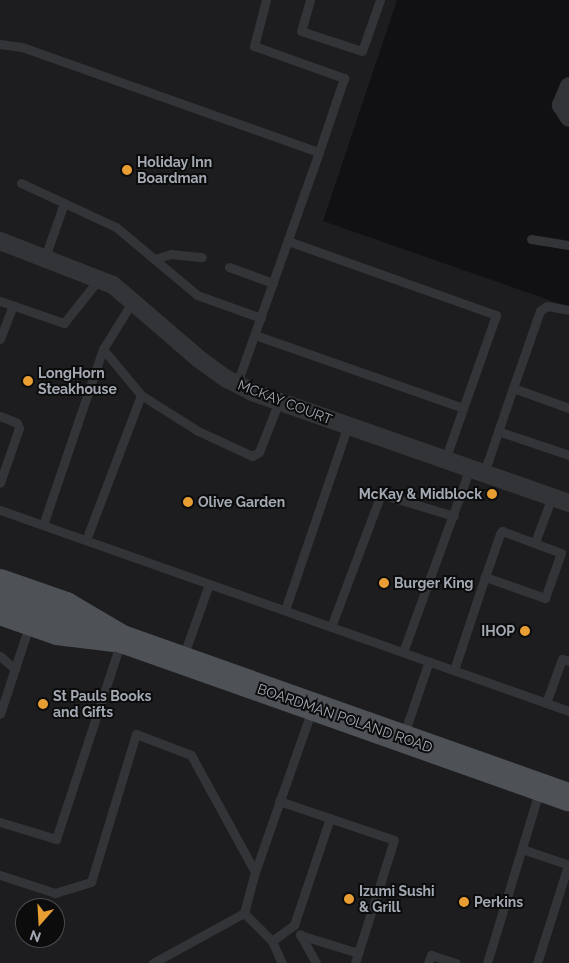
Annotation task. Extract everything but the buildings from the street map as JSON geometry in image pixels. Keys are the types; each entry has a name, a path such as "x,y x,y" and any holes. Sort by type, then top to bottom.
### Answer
{"main road":[{"name":"BOARDMAN POLAND ROAD","path":"0,583 66,606 122,638 569,796"},
{"name":"BOARDMAN POLAND ROAD","path":"0,611 58,631 122,638"}],"street":[{"path":"569,86 561,105 569,118"},
{"name":"MCKAY COURT","path":"0,242 100,278 134,299 199,359 237,384 279,401 569,503"}],"lane":[{"path":"237,384 320,152 344,78 254,46 266,0"},
{"path":"310,0 301,31 362,51 380,0"},
{"path":"0,44 22,47 320,152"},
{"path":"21,183 116,227 196,294 261,318"},
{"path":"45,257 64,203"},
{"path":"531,239 569,245"},
{"path":"288,241 496,315 445,460"},
{"path":"154,259 179,254 202,257"},
{"path":"229,267 273,284"},
{"path":"0,301 64,323 100,278"},
{"path":"43,525 104,349 134,299"},
{"path":"0,339 13,305"},
{"path":"403,652 454,516 498,431 540,311 547,306 569,310"},
{"path":"255,335 463,408"},
{"path":"104,349 141,395 198,431 252,456 260,452 279,401"},
{"path":"513,388 569,408"},
{"path":"86,540 141,395"},
{"path":"0,416 17,423 19,428 0,482"},
{"path":"285,610 348,425"},
{"path":"498,431 569,455"},
{"path":"331,627 381,494 454,516"},
{"path":"535,542 552,497"},
{"path":"0,510 569,711"},
{"path":"454,670 485,578 502,531 561,553 545,598 485,578"},
{"path":"182,660 209,584"},
{"path":"0,714 30,622"},
{"path":"0,822 56,839 122,638"},
{"path":"0,656 15,669"},
{"path":"546,703 562,659 569,661"},
{"path":"402,738 429,661"},
{"path":"153,963 244,913 255,872 312,706"},
{"path":"0,875 55,893 91,882 136,734 191,755 255,872"},
{"path":"487,963 541,787"},
{"path":"280,801 394,840 355,963"},
{"path":"272,941 294,925 330,818"},
{"path":"522,849 569,865 537,963"},
{"path":"244,913 272,941 282,963"},
{"path":"294,925 316,963"},
{"path":"300,935 358,953"},
{"path":"428,963 431,955 456,963"}],"shaded area":[{"path":"0,0 397,0 323,221 569,307 569,963 0,963"}],"place":[{"name":"Holiday Inn Boardman","path":"127,170"},
{"name":"LongHorn Steakhouse","path":"28,381"},
{"name":"McKay & Midblock","path":"492,494"},
{"name":"Olive Garden","path":"188,502"},
{"name":"Burger King","path":"384,583"},
{"name":"IHOP","path":"525,631"},
{"name":"St Pauls Books and Gifts","path":"43,704"},
{"name":"Izumi Sushi & Grill","path":"349,899"},
{"name":"Perkins","path":"464,902"}]}
